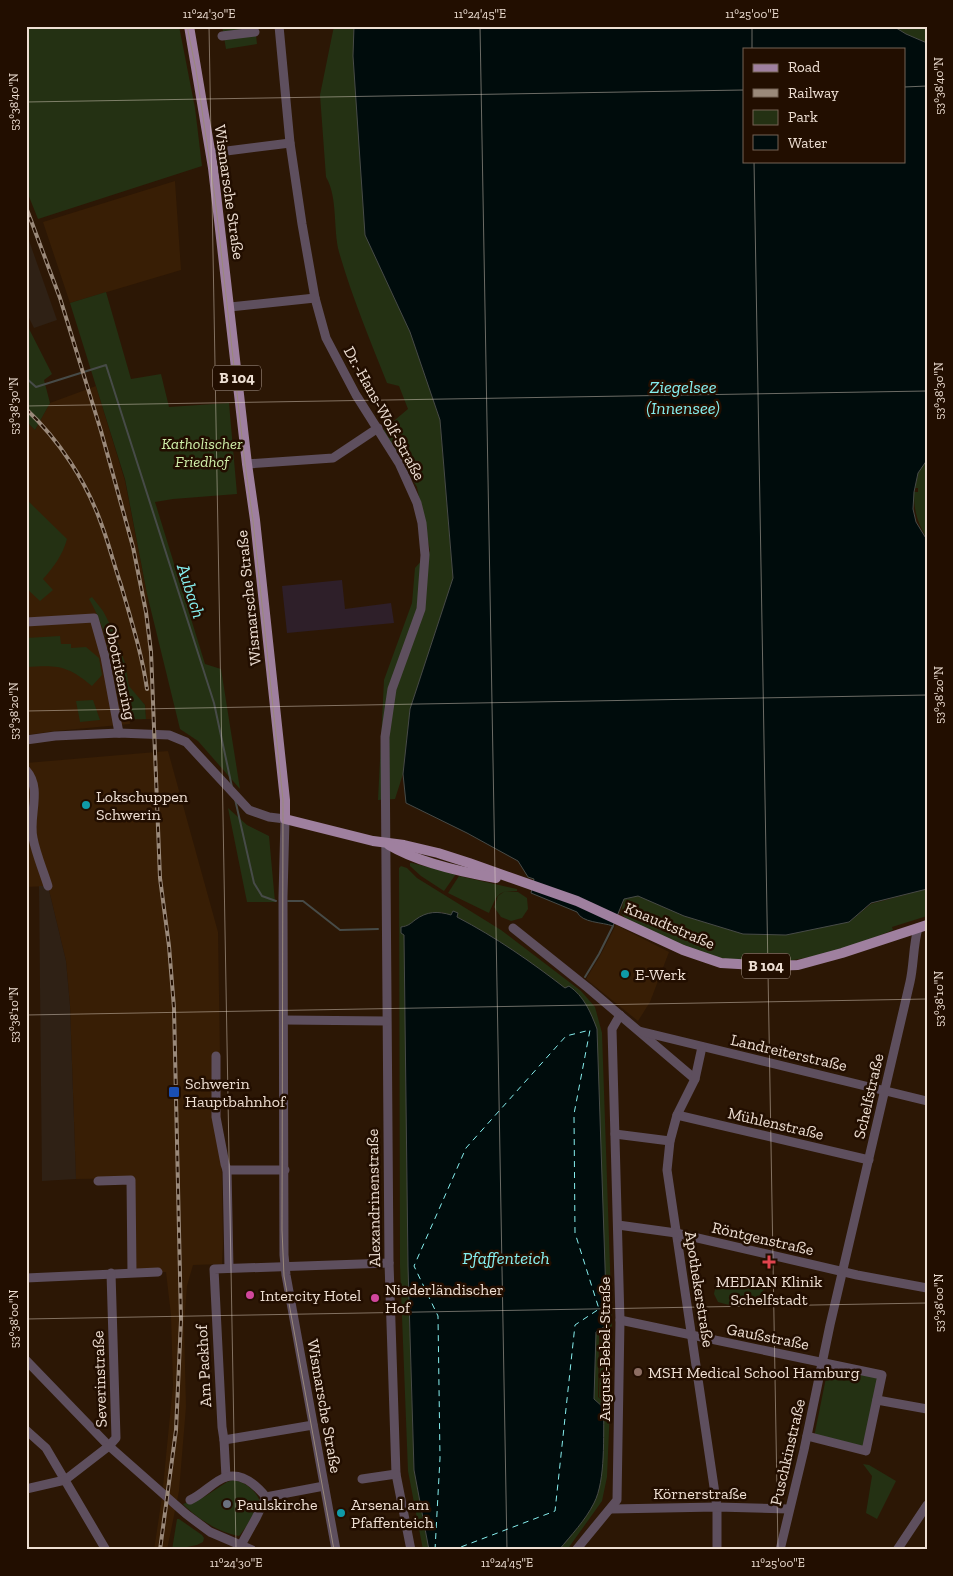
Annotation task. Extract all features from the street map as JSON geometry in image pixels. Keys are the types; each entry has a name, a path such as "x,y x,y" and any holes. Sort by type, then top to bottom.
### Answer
{"main road":[{"name":"Wismarsche Straße","path":"189,26 211,153 230,307 269,646 285,800 285,818"},
{"name":"B 104","path":"285,818 385,843"},
{"name":"Knaudtstraße","path":"385,843 404,845 438,853 577,901 618,918 672,946 702,957 739,965 798,965 852,950 923,926"}],"street":[{"name":"Dr.-Hans-Wolf-Straße","path":"279,26 290,143 302,224 315,298 326,338 356,395 399,464 417,503 422,523 425,555 421,609 392,689 386,727 385,843"},
{"path":"222,36 238,30 255,32"},
{"path":"211,153 290,143"},
{"path":"230,307 315,298"},
{"path":"247,464 333,458 378,428"},
{"name":"Obotritenring","path":"26,622 94,618 119,733"},
{"name":"Obotritenring","path":"26,740 55,736 119,733 169,735 186,742 249,810 258,814 285,818"},
{"path":"26,770 33,785 34,796 32,836 48,886"},
{"name":"Wismarsche Straße","path":"285,818 283,897 285,1266 336,1550"},
{"name":"Alexandrinenstraße","path":"385,843 389,1263 396,1474 411,1550"},
{"name":"Schelfstraße","path":"822,1362 913,966 915,940 923,926"},
{"path":"513,928 640,1031 695,1079"},
{"name":"August-Bebel-Straße","path":"576,1550 617,1500 620,1320 612,1029 620,1015"},
{"path":"284,1020 386,1021"},
{"name":"Landreiterstraße","path":"640,1031 927,1101"},
{"name":"Apothekerstraße","path":"702,1047 695,1079 677,1114 670,1141 667,1170 717,1507 717,1550"},
{"path":"216,1056 216,1117 219,1138 228,1170 229,1268 389,1263"},
{"name":"Mühlenstraße","path":"677,1114 869,1160"},
{"path":"615,1134 670,1141"},
{"path":"228,1170 285,1170"},
{"path":"98,1181 131,1180 132,1272"},
{"name":"Röntgenstraße","path":"618,1225 676,1233 842,1271 927,1288"},
{"name":"Am Packhof","path":"226,1477 214,1269 229,1268"},
{"path":"26,1278 158,1272"},
{"name":"Severinstraße","path":"26,1489 65,1480 116,1438 111,1273"},
{"name":"Gaußstraße","path":"620,1320 882,1375 877,1400"},
{"path":"26,1360 108,1446 178,1506 210,1532 252,1550"},
{"name":"Puschkinstraße","path":"780,1550 822,1362"},
{"path":"807,1436 866,1451 877,1400 927,1409"},
{"path":"224,1440 313,1425"},
{"path":"26,1430 46,1448 106,1550"},
{"path":"362,1479 396,1474"},
{"path":"190,1500 226,1477 236,1476 253,1483 266,1497"},
{"path":"266,1497 324,1486"},
{"path":"241,1545 266,1497"},
{"path":"897,1550 927,1505"},
{"name":"Körnerstraße","path":"611,1509 717,1507 789,1509"}],"shaded area":[{"path":"175,181 181,270 70,303 43,222"},
{"path":"26,232 57,320 34,328 26,312"},
{"path":"96,386 125,481 147,594 156,719 146,719 145,705 129,687 130,724 26,735 26,421 35,430 50,403"},
{"path":"342,580 345,609 391,603 394,623 287,633 282,586"},
{"path":"168,751 218,932 223,1244 222,1264 193,1265 187,1286 184,1324 186,1407 179,1491 167,1550 154,1550 162,1497 173,1385 171,1315 166,1272 136,1272 134,1178 76,1179 70,1006 66,961 48,886 26,887 26,763"},
{"path":"39,886 48,886 66,961 70,1006 76,1179 42,1181"},
{"path":"616,925 669,952 650,1002 638,1021 586,979"}],"green space":[{"path":"26,26 179,26 195,108 202,166 38,219 26,189"},
{"path":"222,26 255,26 257,44 226,49"},
{"path":"334,26 354,26 353,56 359,134 410,332 440,420 453,578 410,709 403,774 395,799 378,800 384,680 412,603 415,568 430,551 417,487 383,430 408,409 399,386 387,383 355,302 337,243 334,203 326,177 320,95"},
{"path":"893,26 927,26 927,43 906,34"},
{"name":"Katholischer Friedhof","path":"106,292 131,379 161,374 169,407 229,403 237,494 155,502 205,664 221,669 240,789 198,741 180,729 147,594 125,479 70,303"},
{"path":"26,323 52,374 44,380 50,403 35,430 26,421"},
{"path":"927,460 927,539 917,516 914,492 918,492 918,488 915,488 918,473"},
{"path":"26,499 67,539 58,560 43,579 53,590 40,601 26,588"},
{"path":"92,597 103,611 115,634 125,663 129,686 145,705 146,719 128,718 124,714 104,634 89,599"},
{"path":"60,636 61,644 71,644 71,648 86,647 99,658 102,675 92,686 69,670 46,666 26,667 26,638"},
{"path":"93,700 100,720 80,722 76,701"},
{"path":"228,808 247,825 269,836 275,902 247,902"},
{"path":"410,863 456,874 444,891 421,876 410,866"},
{"path":"401,866 407,868 417,878 501,930 581,991 595,1007 602,1033 612,1326 599,1335 598,1397 610,1407 607,1477 602,1501 567,1550 559,1550 590,1510 598,1493 600,1482 603,1457 604,1408 594,1399 596,1332 607,1325 565,988 512,950 457,917 458,913 451,915 441,912 401,927 401,933 404,934 408,1266 414,1470 429,1550 423,1550 408,1471 400,1265 399,868"},
{"path":"459,876 517,889 517,891 498,895 489,913 448,893"},
{"path":"927,889 927,916 892,927 893,930 848,947 800,959 775,962 750,963 704,954 627,920 621,913 624,899 638,896 684,916 743,934 849,922 871,904"},
{"path":"505,891 518,892 527,898 528,909 522,918 511,921 501,917 494,907 498,896"},
{"path":"731,1280 766,1287 755,1300 745,1305 733,1306 718,1302 714,1294 716,1284"},
{"path":"612,1331 609,1403 599,1397 601,1336"},
{"path":"829,1363 882,1375 866,1451 814,1437"},
{"path":"863,1464 869,1465 896,1481 877,1519 866,1513 872,1476"},
{"path":"233,1480 249,1487 256,1494 260,1502 239,1536 224,1532 209,1524 183,1504 204,1497"},
{"path":"177,1519 202,1535 204,1538 203,1542 172,1550"}],"water":[{"name":"Ziegelsee (Innensee)","path":"354,26 893,26 927,43 927,460 918,473 913,509 916,522 927,540 927,889 871,903 849,922 786,935 743,934 684,916 638,896 624,899 613,926 583,918 577,912 531,893 534,879 528,877 518,861 406,803 403,774 410,709 453,578 440,420 410,332 365,235 353,56"},
{"name":"Pfaffenteich","path":"453,911 458,913 457,917 513,950 565,988 569,986 574,990 586,1005 597,1029 607,1325 596,1332 594,1399 604,1408 603,1457 598,1493 594,1503 582,1522 559,1550 429,1550 414,1470 408,1266 404,935 401,933 401,927 409,925 428,913 437,912 451,915"}],"waterway":[{"name":"Aubach","path":"26,378 36,387 106,365 214,703 232,787"},
{"name":"Aubach","path":"235,799 254,883 262,896 276,901"},
{"name":"Aubach","path":"288,901 303,901 340,930 378,929"},
{"path":"585,977 613,926"}],"ferry route":[{"path":"435,1550 440,1458 438,1316 414,1266 466,1148 566,1036 590,1030 574,1114 575,1233 599,1309 575,1325 555,1511 453,1550"}],"tram line":[{"path":"187,26 196,70 215,198 253,521 283,800 282,1230 284,1276 334,1550"}],"railway":[{"path":"26,207 60,298 101,431 133,547 146,612 151,652 160,878 169,946 174,1008 181,1320 176,1430 160,1550"},
{"path":"26,409 50,434 70,462 95,507 121,585 147,689"}],"place":[{"name":"Lokschuppen Schwerin","path":"86,805"},
{"name":"E-Werk","path":"625,974"},
{"name":"Schwerin Hauptbahnhof","path":"174,1092"},
{"name":"MEDIAN Klinik Schelfstadt","path":"769,1262"},
{"name":"Intercity Hotel","path":"250,1295"},
{"name":"Niederländischer Hof","path":"375,1298"},
{"name":"MSH Medical School Hamburg","path":"638,1372"},
{"name":"Paulskirche","path":"227,1504"},
{"name":"Arsenal am Pfaffenteich","path":"341,1513"}]}
